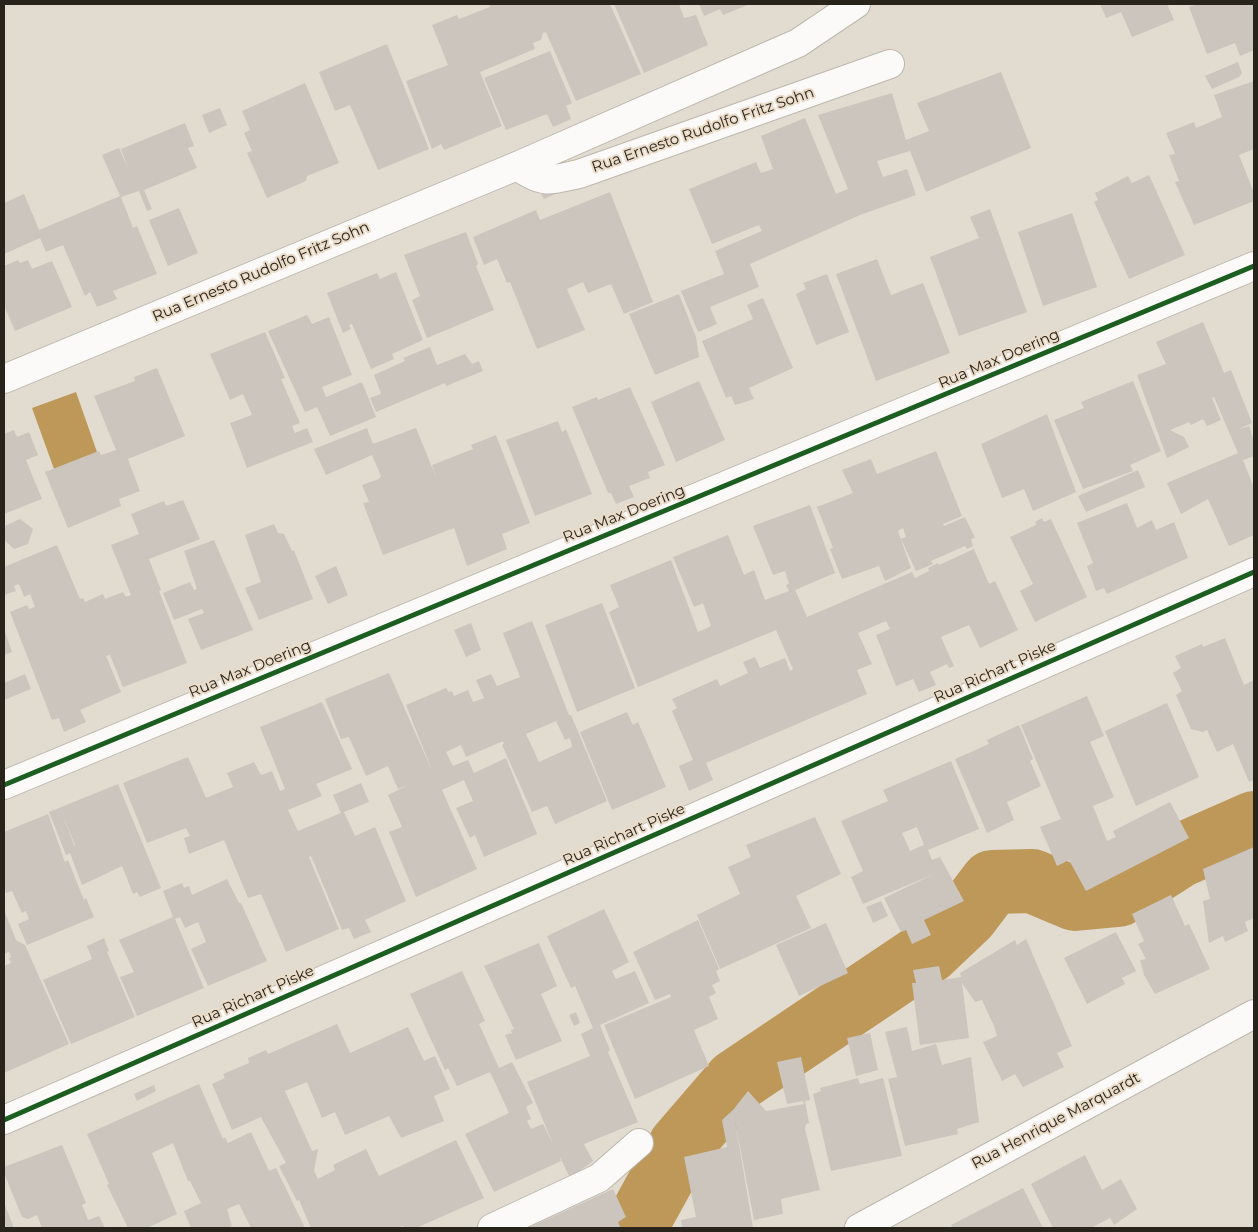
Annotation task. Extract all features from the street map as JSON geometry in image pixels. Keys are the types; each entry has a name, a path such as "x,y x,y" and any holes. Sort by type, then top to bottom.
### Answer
{"street":[{"name":"Rua Ernesto Rudolfo Fritz Sohn","path":"4,379 517,166 798,43 856,4"},
{"name":"Rua Ernesto Rudolfo Fritz Sohn","path":"517,166 535,178 551,179 579,174 890,64"},
{"name":"Rua Max Doering","path":"4,785 1254,266"},
{"name":"Rua Richart Piske","path":"4,1120 1254,572"},
{"name":"Rua Henrique Marquardt","path":"858,1228 1254,1014"},
{"path":"492,1228 599,1178 640,1143"}],"shaded area":[{"path":"76,392 97,452 54,469 32,408"}],"building":[{"path":"489,4 610,4 641,74 576,101 546,32 543,33 541,40 533,43 535,49 480,72 502,126 444,150 441,144 432,149 406,81 448,65 432,25 457,15 459,19 490,7"},
{"path":"614,4 679,4 684,18 696,15 708,45 644,73"},
{"path":"699,4 750,4 723,15 720,9 704,16"},
{"path":"1100,4 1167,4 1174,20 1132,37 1121,12 1106,18"},
{"path":"1197,4 1254,4 1254,50 1240,56 1235,43 1207,54 1189,7"},
{"path":"387,44 429,149 378,170 350,105 335,111 319,72"},
{"path":"550,51 572,103 566,106 571,119 553,127 547,114 506,130 484,78"},
{"path":"1238,62 1242,73 1239,77 1212,89 1205,76"},
{"path":"1001,72 1031,148 926,192 910,151 877,161 883,177 907,169 916,195 860,215 750,264 759,287 710,307 717,324 698,332 681,291 724,274 715,251 762,231 759,225 712,244 689,189 756,162 761,173 773,169 761,136 805,118 836,194 848,189 818,115 892,93 906,140 929,131 917,103"},
{"path":"1254,81 1254,149 1239,155 1254,193 1254,201 1194,225 1175,182 1179,181 1169,155 1175,154 1166,133 1194,122 1196,128 1222,117 1214,95"},
{"path":"305,83 339,163 307,176 306,181 267,198 247,153 252,151 244,133 250,130 242,111"},
{"path":"220,108 227,125 209,133 202,115"},
{"path":"185,123 194,146 188,148 197,168 144,190 152,209 147,211 139,191 121,197 133,228 137,226 157,274 113,291 117,299 97,307 90,292 85,296 63,245 46,252 40,238 4,254 4,203 24,194 39,230 120,196 102,155 119,148 128,168 121,149"},
{"path":"1149,175 1185,255 1129,279 1094,202 1098,200 1095,193 1128,176 1132,183"},
{"path":"559,185 562,191 544,199 541,194"},
{"path":"610,192 653,302 624,314 611,284 588,293 583,282 567,289 585,330 537,349 510,282 507,283 497,259 484,265 473,237 536,210 540,220"},
{"path":"179,208 198,253 168,266 149,220"},
{"path":"990,209 1027,312 959,336 930,257 979,238 970,217"},
{"path":"1072,213 1097,287 1043,306 1018,232"},
{"path":"466,232 478,264 476,266 494,310 427,338 412,300 420,296 404,255"},
{"path":"877,259 891,295 923,283 950,353 876,381 836,274"},
{"path":"18,260 20,263 28,260 32,269 52,261 72,307 15,331 4,305 4,266"},
{"path":"396,272 423,340 392,354 394,359 371,369 352,324 349,325 351,329 343,333 327,293 377,273 380,279"},
{"path":"827,274 849,332 816,345 796,294 806,289 803,283"},
{"path":"679,294 696,337 699,357 655,375 629,314"},
{"path":"763,298 793,368 749,388 754,399 735,405 731,396 726,398 702,341 753,319 747,305"},
{"path":"307,315 312,324 329,317 352,375 322,387 326,397 362,382 376,417 330,436 317,407 305,412 268,331"},
{"path":"1203,322 1224,373 1231,370 1252,423 1239,429 1249,426 1254,441 1254,456 1243,460 1254,488 1254,535 1229,546 1208,499 1181,514 1167,483 1238,453 1214,397 1212,398 1221,420 1207,426 1203,419 1191,425 1189,422 1170,430 1184,437 1189,447 1167,458 1137,375 1166,364 1156,342"},
{"path":"265,332 285,378 281,379 300,423 292,426 295,433 307,428 313,442 247,468 230,423 252,415 243,394 230,400 210,354"},
{"path":"430,347 437,365 465,354 472,364 479,361 483,371 446,386 445,383 376,412 370,398 381,394 374,375 405,361 403,358"},
{"path":"157,368 185,436 128,459 140,491 119,499 121,506 68,528 45,472 99,451 101,455 116,450 94,396 135,381 134,377"},
{"path":"699,381 725,440 676,462 651,402"},
{"path":"1133,381 1161,451 1130,465 1133,471 1083,489 1054,420 1084,408 1081,402"},
{"path":"630,387 665,465 648,472 650,478 629,486 634,497 616,504 611,493 608,493 572,407 597,397 598,400"},
{"path":"1047,414 1076,492 1033,511 1024,489 1002,498 981,444"},
{"path":"558,421 562,432 566,429 592,494 535,516 506,440"},
{"path":"367,428 373,444 416,428 436,477 432,465 473,449 471,445 496,435 530,523 502,534 507,549 467,566 454,528 383,555 363,503 369,502 362,485 379,479 381,476 372,455 326,475 314,449"},
{"path":"14,430 17,437 29,432 38,455 26,460 42,499 4,514 4,434"},
{"path":"936,451 962,516 943,524 944,526 965,517 975,538 971,539 973,546 967,549 965,546 931,561 933,564 916,571 901,539 906,537 903,528 898,531 911,568 885,581 879,566 842,579 830,549 833,548 817,507 853,493 842,470 871,459 877,474"},
{"path":"1138,470 1145,487 1086,512 1078,496"},
{"path":"183,500 200,539 149,559 161,590 159,591 187,663 123,687 110,655 106,656 121,692 80,710 86,722 64,732 59,718 52,720 10,612 27,605 29,609 35,607 30,594 24,597 19,584 14,586 16,591 4,595 4,567 57,545 80,599 83,598 85,602 103,594 105,599 123,592 126,597 131,595 111,545 139,534 131,514 164,501 166,506"},
{"path":"1127,503 1137,528 1152,520 1156,530 1174,522 1188,558 1107,594 1104,588 1096,591 1087,566 1093,563 1077,523"},
{"path":"810,505 835,573 795,590 807,617 912,572 915,578 929,571 928,568 938,563 939,565 974,549 989,584 995,581 1018,630 980,648 969,625 941,637 954,666 949,668 947,664 930,672 936,685 919,692 913,679 896,686 876,635 890,629 886,621 858,633 872,664 857,670 867,694 706,763 713,780 689,791 679,766 693,760 672,711 677,708 672,699 717,679 720,686 748,673 743,662 755,657 760,668 785,658 790,671 793,669 776,630 638,687 609,612 619,607 610,585 671,560 698,632 711,626 703,603 694,607 673,557 728,535 744,575 754,570 765,600 789,591 786,585 789,584 785,571 773,575 753,526"},
{"path":"1042,518 1044,522 1051,519 1087,597 1035,622 1020,591 1033,584 1010,537 1036,525 1035,522"},
{"path":"20,519 33,529 28,544 14,549 4,540 5,526"},
{"path":"274,524 278,533 284,534 292,551 294,550 313,599 259,620 245,588 261,582 245,535"},
{"path":"214,540 253,630 201,650 188,619 204,613 202,609 174,620 163,593 190,582 194,590 197,589 184,551"},
{"path":"336,566 348,595 328,604 315,576"},
{"path":"602,603 635,688 577,712 545,625"},
{"path":"532,621 569,715 571,715 607,801 555,824 547,806 532,812 502,745 504,744 503,741 466,757 461,745 446,752 453,766 468,760 474,773 506,758 537,834 484,857 475,835 470,838 456,808 473,801 464,780 442,790 477,869 416,897 389,832 402,827 388,795 408,785 398,789 388,766 366,776 349,737 341,739 325,699 389,673 433,773 406,705 446,688 449,692 452,691 454,696 468,690 473,702 484,698 476,680 491,674 497,686 520,677 503,633","holes":["556,721 565,740 570,738 572,747 539,762 526,734"]},
{"path":"471,623 481,650 466,657 454,630"},
{"path":"4,629 12,652 4,655"},
{"path":"1225,638 1244,685 1254,680 1254,780 1249,782 1233,744 1217,752 1207,730 1203,732 1191,729 1176,695 1182,691 1173,673 1181,668 1175,656 1202,644 1203,647"},
{"path":"25,674 31,689 4,700 4,683"},
{"path":"1087,696 1104,736 1090,742 1114,797 1093,806 1107,841 1116,837 1113,831 1170,802 1189,838 1086,891 1069,860 1057,866 1040,827 1061,819 1021,725"},
{"path":"322,702 352,769 316,784 322,796 288,810 298,831 341,813 333,795 361,783 369,802 344,812 355,836 375,827 406,901 365,920 371,932 354,939 349,928 342,930 311,856 309,857 339,929 286,952 261,894 248,898 224,840 189,854 184,838 190,836 186,828 147,843 123,783 188,757 206,798 233,787 227,773 254,762 261,775 272,771 280,791 285,789 260,727"},
{"path":"1167,703 1199,777 1136,806 1105,731"},
{"path":"627,712 633,725 638,722 666,787 612,810 580,732"},
{"path":"1019,725 1033,759 1030,761 1041,786 1007,802 1014,820 987,833 955,759 989,744 987,740"},
{"path":"951,761 979,829 928,850 932,860 940,857 964,901 924,920 931,935 912,944 906,930 901,932 884,898 934,874 863,904 851,877 863,871 841,821 888,801 883,790","holes":["917,827 924,845 910,851 902,833"]},
{"path":"118,784 161,888 140,897 137,892 133,894 122,866 82,885 70,853 66,855 49,812","holes":["62,813 75,845 68,848 74,845"]},
{"path":"48,814 65,862 68,860 84,900 86,898 94,917 27,945 18,924 29,919 26,911 22,913 12,891 6,893 4,886 4,832"},
{"path":"815,817 841,874 796,896 811,928 720,969 697,915 740,894 728,867 751,857 746,845"},
{"path":"1254,847 1254,918 1245,922 1248,931 1225,942 1223,936 1209,943 1203,901 1210,899 1203,869"},
{"path":"227,879 239,903 241,903 267,961 208,986 191,949 206,942 198,922 185,928 180,917 175,919 204,988 137,1016 120,977 134,972 119,940 173,917 163,891 182,883 184,888 189,886 192,895"},
{"path":"1171,895 1185,926 1189,924 1210,969 1155,994 1144,975 1140,960 1146,959 1138,944 1144,941 1132,914"},
{"path":"881,901 888,916 873,923 866,907"},
{"path":"604,909 629,962 612,971 616,979 635,971 649,1003 600,1025 610,1050 608,1052 638,1122 584,1144 593,1161 570,1178 559,1155 561,1161 494,1192 465,1134 509,1113 490,1072 457,1086 448,1068 445,1070 410,994 462,971 485,1021 479,1024 499,1068 512,1062 533,1103 526,1107 531,1119 527,1121 531,1129 543,1124 553,1144 527,1082 590,1056 581,1034 593,1028 575,986 571,988 547,936"},
{"path":"4,910 16,940 25,945 69,1044 4,1073 4,966 11,963 9,958 11,957 9,952 4,954"},
{"path":"698,920 719,969 716,971 720,981 712,985 716,993 709,997 718,1019 694,1030 709,1066 635,1099 604,1025 671,997 670,994 655,1000 633,952"},
{"path":"826,923 848,973 799,996 776,945"},
{"path":"1116,932 1136,971 1122,978 1125,984 1087,1004 1064,958"},
{"path":"104,938 109,951 107,952 135,1017 71,1044 43,980 92,959 87,946"},
{"path":"1026,939 1072,1046 1057,1053 1064,1067 1023,1087 1015,1074 1002,1081 983,1042 997,1036 994,1026 982,1000 975,1002 962,983 969,1038 920,1045 912,983 916,983 913,970 939,966 942,980 961,977 960,973 1015,940 1017,945"},
{"path":"539,943 557,986 541,994 562,1041 516,1060 505,1035 512,1033 511,1030 514,1029 484,966"},
{"path":"576,1012 580,1023 574,1026 569,1015"},
{"path":"337,1024 350,1053 408,1027 424,1061 435,1056 450,1089 434,1096 444,1121 401,1138 389,1116 345,1135 335,1112 322,1118 307,1082 285,1091 312,1151 318,1149 314,1171 318,1179 335,1170 333,1165 366,1149 379,1176 456,1140 484,1198 416,1228 404,1228 403,1226 397,1228 311,1228 299,1200 297,1201 279,1166 286,1163 261,1117 232,1130 212,1084 225,1078 223,1074 249,1063 248,1058 266,1050 268,1054"},
{"path":"907,1027 912,1051 936,1044 942,1065 971,1057 979,1122 957,1129 958,1134 905,1146 888,1079 897,1077 885,1032"},
{"path":"870,1033 878,1070 856,1076 847,1038"},
{"path":"801,1057 810,1100 805,1101 809,1123 806,1124 805,1129 820,1190 781,1199 783,1214 754,1220 735,1121 753,1228 682,1228 681,1220 696,1217 684,1157 727,1147 722,1120 733,1110 748,1091 766,1111 804,1104 803,1101 787,1104 777,1062"},
{"path":"858,1078 860,1084 883,1078 902,1156 831,1171 813,1094 821,1091 820,1088"},
{"path":"199,1084 223,1139 225,1137 228,1143 251,1132 269,1171 276,1168 305,1228 251,1228 239,1204 227,1209 232,1226 227,1228 191,1228 184,1211 201,1203 190,1181 188,1181 173,1143 152,1153 177,1214 147,1228 128,1228 107,1185 109,1184 87,1134"},
{"path":"154,1085 156,1091 137,1101 134,1094"},
{"path":"62,1145 86,1203 82,1205 88,1220 99,1216 105,1228 42,1228 37,1215 28,1219 22,1217 4,1173 4,1167"},
{"path":"1085,1155 1102,1190 1121,1179 1137,1209 1114,1225 1110,1218 1091,1228 1053,1228 1031,1184"},
{"path":"1023,1188 1043,1228 953,1228 951,1225"},
{"path":"613,1189 626,1217 618,1222 621,1228 528,1228"},
{"path":"4,1203 14,1228 4,1228"}],"waterway":[{"path":"635,1228 680,1146 736,1081 928,952 967,915 992,882 1032,881 1075,899 1118,895 1179,856 1254,823"}],"cycle path":[{"path":"4,785 1254,266"},
{"path":"4,1120 1254,572"}]}
